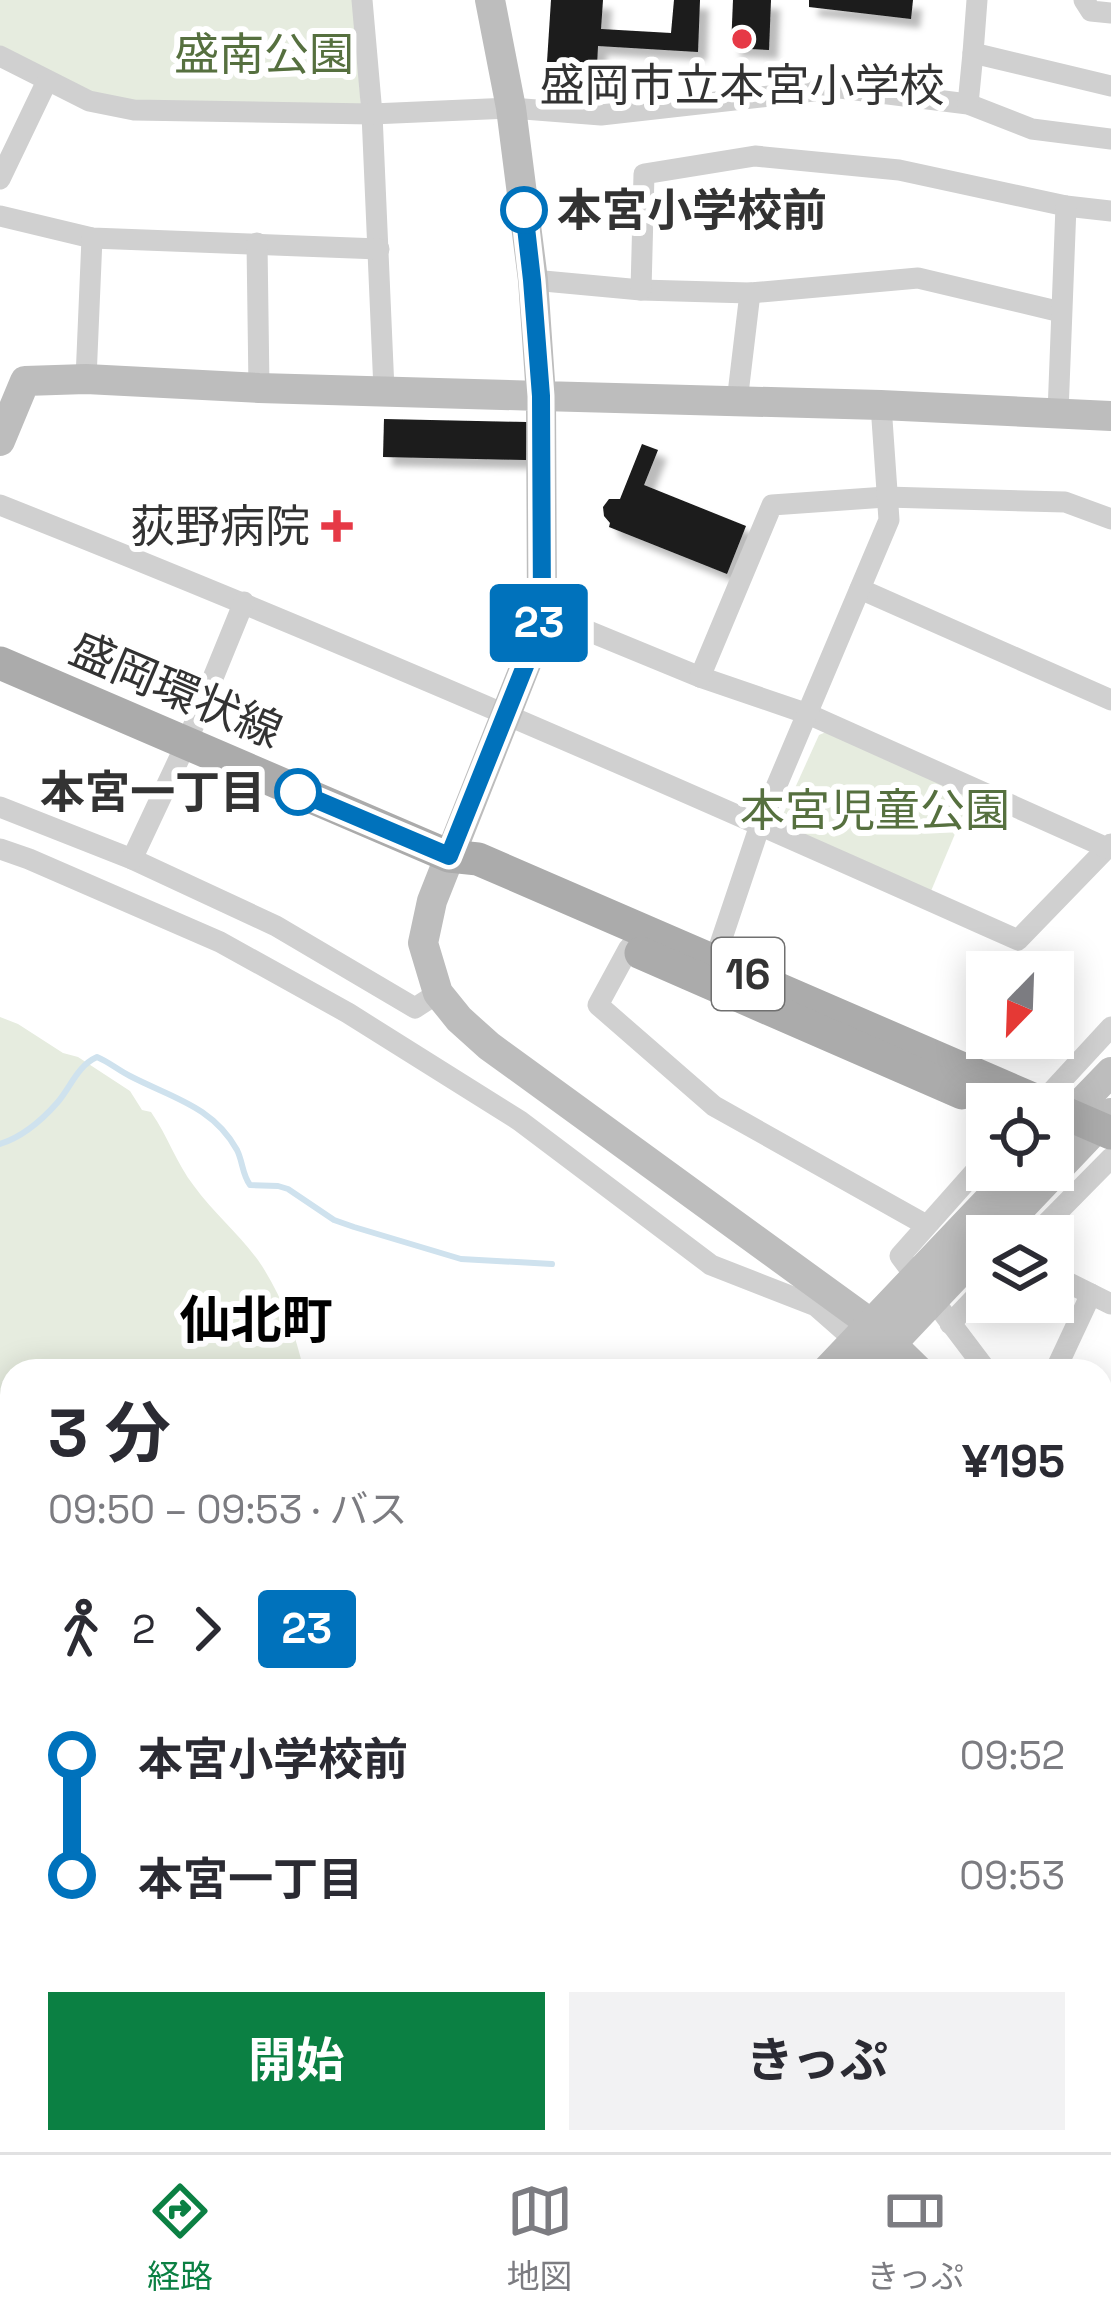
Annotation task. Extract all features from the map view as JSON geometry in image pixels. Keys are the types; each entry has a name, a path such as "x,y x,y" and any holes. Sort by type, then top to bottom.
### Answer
{"main road":[{"name":"盛岡環状線","path":"0,663 449,856 478,859 997,1083"},
{"name":"盛岡環状線","path":"449,856 470,879 966,1095"},
{"path":"1074,1117 1111,1133"},
{"path":"1074,1141 1111,1157"}],"street":[{"path":"362,0 384,390"},
{"path":"490,0 511,108 532,280 541,396 542,612 535,641 432,901 423,943 438,993 459,1019 800,1272 884,1346"},
{"path":"968,104 977,0"},
{"path":"1084,0 1091,11 1111,13"},
{"path":"973,52 1111,86"},
{"path":"0,56 89,101 134,110 371,113 511,108 602,116 840,88 968,104 1032,129 1111,139"},
{"path":"0,179 47,81"},
{"path":"641,290 644,174 754,156 899,170 1111,212"},
{"path":"1058,413 1066,206"},
{"path":"0,216 92,238 379,249"},
{"path":"86,379 92,238"},
{"path":"256,243 259,388"},
{"path":"532,280 750,293 918,278 1061,312"},
{"path":"737,402 750,293"},
{"path":"0,442 26,381 86,379 1111,416"},
{"path":"715,959 760,825 890,520 881,405"},
{"path":"700,677 772,505 886,497 1065,502 1111,519"},
{"path":"0,505 244,602 1018,940 1109,846 808,714 700,677 542,612"},
{"path":"860,589 1108,692"},
{"path":"132,860 244,602"},
{"path":"0,808 132,860 276,926 415,1008 438,993"},
{"path":"0,849 220,942 348,1013 520,1121 711,1265 816,1306 884,1346"},
{"path":"629,948 598,1005 714,1106 926,1226"},
{"path":"1060,1083 1111,1027"},
{"path":"1074,1110 1111,1072"},
{"path":"1014,1215 1111,1113"},
{"path":"1054,1215 1111,1157"},
{"path":"966,1181 900,1256 977,1359"},
{"path":"884,1346 1001,1191"},
{"path":"854,1359 884,1346 966,1265"},
{"path":"1062,1359 1101,1299 1074,1286"},
{"path":"950,1324 966,1307"}],"green space":[{"name":"盛南公園","path":"0,0 355,0 361,110 134,104 90,95 0,48"},
{"name":"本宮児童公園","path":"826,732 971,796 931,891 786,828 781,819 819,735"},
{"path":"0,1017 78,1057 130,1091 142,1110 151,1112 188,1177 269,1278 301,1359 0,1359"}],"building":[{"path":"551,0 603,0 601,29 671,33 674,0 700,0 698,52 598,46 597,66 547,62"},
{"path":"733,0 771,0 769,50 731,48"},
{"path":"809,0 913,0 911,19 809,7"},
{"path":"384,419 527,422 526,460 383,457"},
{"path":"642,444 658,450 644,485 746,526 727,574 609,527 603,507 609,499 620,499"}],"waterway":[{"path":"0,1144 38,1122 97,1057 190,1104 216,1123 237,1150 250,1185 288,1189 334,1220 461,1259 552,1264"}],"bus line":[{"name":"23","path":"298,792 449,856 535,641 542,612 541,396 524,210"}],"place":[{"name":"盛岡市立本宮小学校","path":"742,39"},
{"name":"本宮小学校前","path":"524,210"},
{"name":"荻野病院","path":"337,526"},
{"name":"本宮一丁目","path":"298,792"}],"district":[{"name":"仙北町","path":"256,1320"}]}
